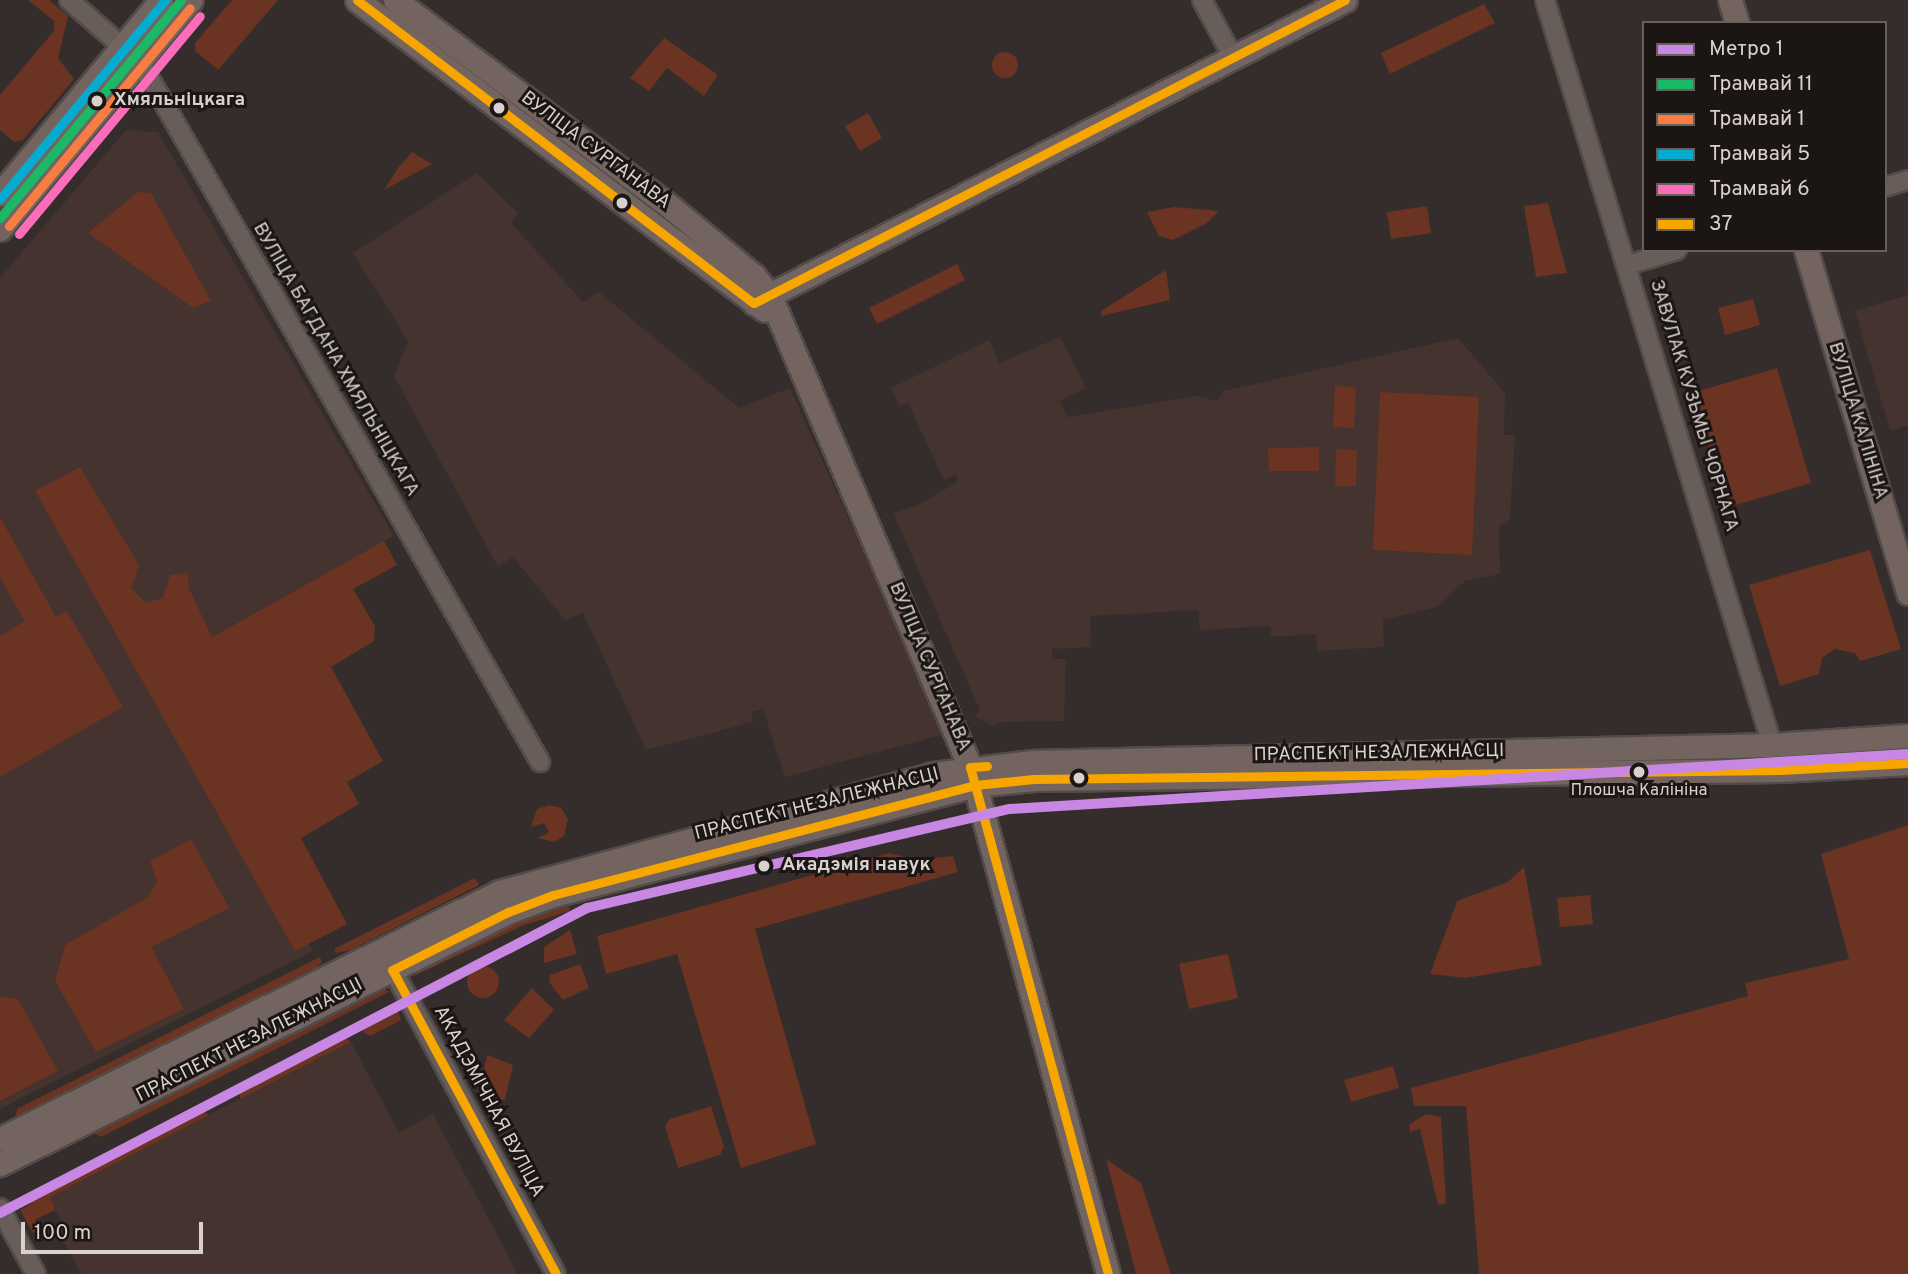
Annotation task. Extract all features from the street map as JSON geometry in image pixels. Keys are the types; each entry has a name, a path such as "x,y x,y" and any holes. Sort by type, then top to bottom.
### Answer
{"main road":[{"path":"0,229 131,54 161,0"},
{"path":"0,194 131,54 191,0"},
{"name":"ВУЛІЦА СУРГАНАВА","path":"357,0 767,306"},
{"name":"ВУЛІЦА СУРГАНАВА","path":"395,0 673,209 754,276 973,776 1108,1274"},
{"path":"767,306 1345,0"},
{"path":"1730,0 1736,21"},
{"name":"ВУЛІЦА КАЛІНІНА","path":"1807,252 1908,593"},
{"name":"ПРАСПЕКТ НЕЗАЛЕЖНАСЦІ","path":"0,1139 387,960 553,895 1031,762 1772,745 1908,736"},
{"name":"ПРАСПЕКТ НЕЗАЛЕЖНАСЦІ","path":"973,776 1034,779 1780,771 1908,763"},
{"name":"ПРАСПЕКТ НЕЗАЛЕЖНАСЦІ","path":"0,1164 387,960"}],"street":[{"name":"ВУЛІЦА БАГДАНА ХМЯЛЬНІЦКАГА","path":"69,0 131,54 540,762"},
{"path":"1202,0 1233,57"},
{"name":"ЗАВУЛАК КУЗЬМЫ ЧОРНАГА","path":"1545,0 1628,265 1772,745"},
{"path":"1887,186 1908,180"},
{"path":"1628,265 1670,252"},
{"name":"АКАДЭМІЧНАЯ ВУЛІЦА","path":"387,960 556,1274"},
{"path":"0,1208 36,1274"}],"shaded area":[{"path":"28,0 49,0 68,16 58,58 74,79 23,140 14,142 0,130 0,95 54,31 54,21"},
{"path":"232,0 278,0 218,70 195,51 195,43"},
{"path":"1484,4 1495,23 1390,74 1381,53"},
{"path":"664,38 718,75 704,96 667,68 649,91 630,78"},
{"path":"1005,52 1014,56 1018,65 1014,74 1005,78 996,74 992,65 996,56"},
{"path":"868,113 882,138 860,151 845,126"},
{"path":"126,130 158,132 394,536 154,669 313,951 0,1109 0,278"},
{"path":"412,152 432,164 384,190 398,168"},
{"path":"477,173 518,213 511,223 583,302 599,292 739,408 790,388 945,734 785,777 763,709 751,712 753,722 646,750 583,613 565,620 513,557 498,567 394,376 408,341 353,253"},
{"path":"138,192 151,193 211,301 193,308 88,233"},
{"path":"1548,203 1567,273 1536,277 1524,206"},
{"path":"1427,206 1431,233 1391,239 1387,212"},
{"path":"1174,207 1219,211 1207,223 1173,240 1159,236 1147,212"},
{"path":"957,264 965,280 877,324 869,308"},
{"path":"1166,270 1170,300 1101,316 1101,311"},
{"path":"1908,295 1908,425 1890,431 1855,311"},
{"path":"1753,299 1760,325 1725,335 1718,308"},
{"path":"1060,337 1086,388 1060,401 1067,417 1197,396 1217,401 1224,391 1458,338 1505,393 1504,435 1515,435 1510,519 1499,526 1500,574 1465,581 1437,607 1383,620 1384,647 1318,651 1316,634 1271,637 1270,626 1200,630 1198,610 1090,616 1091,647 1052,649 1053,659 1066,659 1064,721 998,722 993,726 975,716 980,710 893,513 919,505 957,482 957,474 944,480 908,403 899,406 891,388 989,340 999,363"},
{"path":"1777,368 1811,483 1726,508 1692,393"},
{"path":"1335,386 1356,387 1354,428 1333,427"},
{"path":"1380,392 1479,397 1472,555 1373,550"},
{"path":"1319,447 1319,471 1269,471 1268,448"},
{"path":"1336,449 1357,450 1356,486 1335,486"},
{"path":"80,467 139,565 131,588 146,603 163,598 170,575 187,573 190,591 212,637 384,541 397,565 353,589 375,626 374,641 331,667 383,761 347,782 359,804 301,838 347,924 295,951 35,491"},
{"path":"0,517 56,617 67,611 123,707 0,777 0,636 25,621 0,578"},
{"path":"1870,550 1901,649 1860,661 1855,653 1835,649 1822,658 1819,674 1780,686 1749,585"},
{"path":"549,805 561,808 568,819 564,836 554,842 538,838 549,832 544,823 531,827 537,809"},
{"path":"1908,825 1908,1274 1479,1274 1466,1106 1414,1106 1411,1088 1748,996 1745,983 1849,959 1821,854"},
{"path":"191,839 229,908 151,947 184,1009 96,1052 55,981 65,945 148,897 157,881 150,861"},
{"path":"890,853 915,860 953,856 958,872 755,929 816,1144 741,1168 677,954 606,974 597,936"},
{"path":"1524,867 1542,965 1466,978 1430,974 1457,901 1508,882"},
{"path":"475,878 479,885 351,950 336,953 334,949"},
{"path":"1590,895 1593,924 1560,927 1557,898"},
{"path":"568,905 570,911 524,925 407,979 522,919"},
{"path":"570,930 577,954 544,963 544,947"},
{"path":"1228,954 1238,998 1189,1009 1179,964"},
{"path":"320,957 322,962 317,967 18,1118 16,1115 17,1109"},
{"path":"580,964 589,988 563,1000 549,982 550,975"},
{"path":"483,966 495,970 499,982 495,994 483,998 471,994 467,982 471,970"},
{"path":"532,988 554,1010 529,1038 504,1020"},
{"path":"384,989 389,992 101,1137 94,1133"},
{"path":"0,996 18,999 58,1071 0,1101"},
{"path":"396,1005 401,1020 370,1036 363,1032 362,1022"},
{"path":"345,1037 351,1042 240,1099 240,1091"},
{"path":"351,1042 399,1133 433,1114 518,1274 81,1274 56,1227 62,1223 49,1197"},
{"path":"487,1055 513,1065 505,1100 478,1096"},
{"path":"1393,1066 1399,1088 1351,1102 1344,1080"},
{"path":"711,1106 724,1147 720,1155 678,1168 665,1126 670,1119"},
{"path":"201,1109 209,1115 50,1197 55,1210 35,1220 40,1230 33,1233 20,1210 31,1204 28,1199"},
{"path":"1426,1114 1441,1117 1446,1203 1438,1205 1420,1129 1410,1132 1410,1124"},
{"path":"1106,1159 1141,1183 1171,1274 1136,1274"}],"metro line":[{"name":"1","path":"0,1213 587,908 1010,809 1908,754"}],"tram line":[{"name":"5","path":"0,199 165,0"},
{"name":"11","path":"0,218 181,0"},
{"name":"1","path":"9,226 190,8"},
{"name":"6","path":"19,234 200,16"}],"transit line":[{"name":"37","path":"357,0 754,303 1345,0"},
{"name":"37","path":"556,1274 392,970 508,912 553,895 975,785 1034,779 1780,770 1908,763"},
{"name":"37","path":"987,766 970,767 1108,1274"}],"place":[{"name":"Хмяльніцкага","path":"97,101"},
{"name":"Плошча Калініна","path":"1639,772"},
{"name":"Акадэмія навук","path":"764,866"}]}
